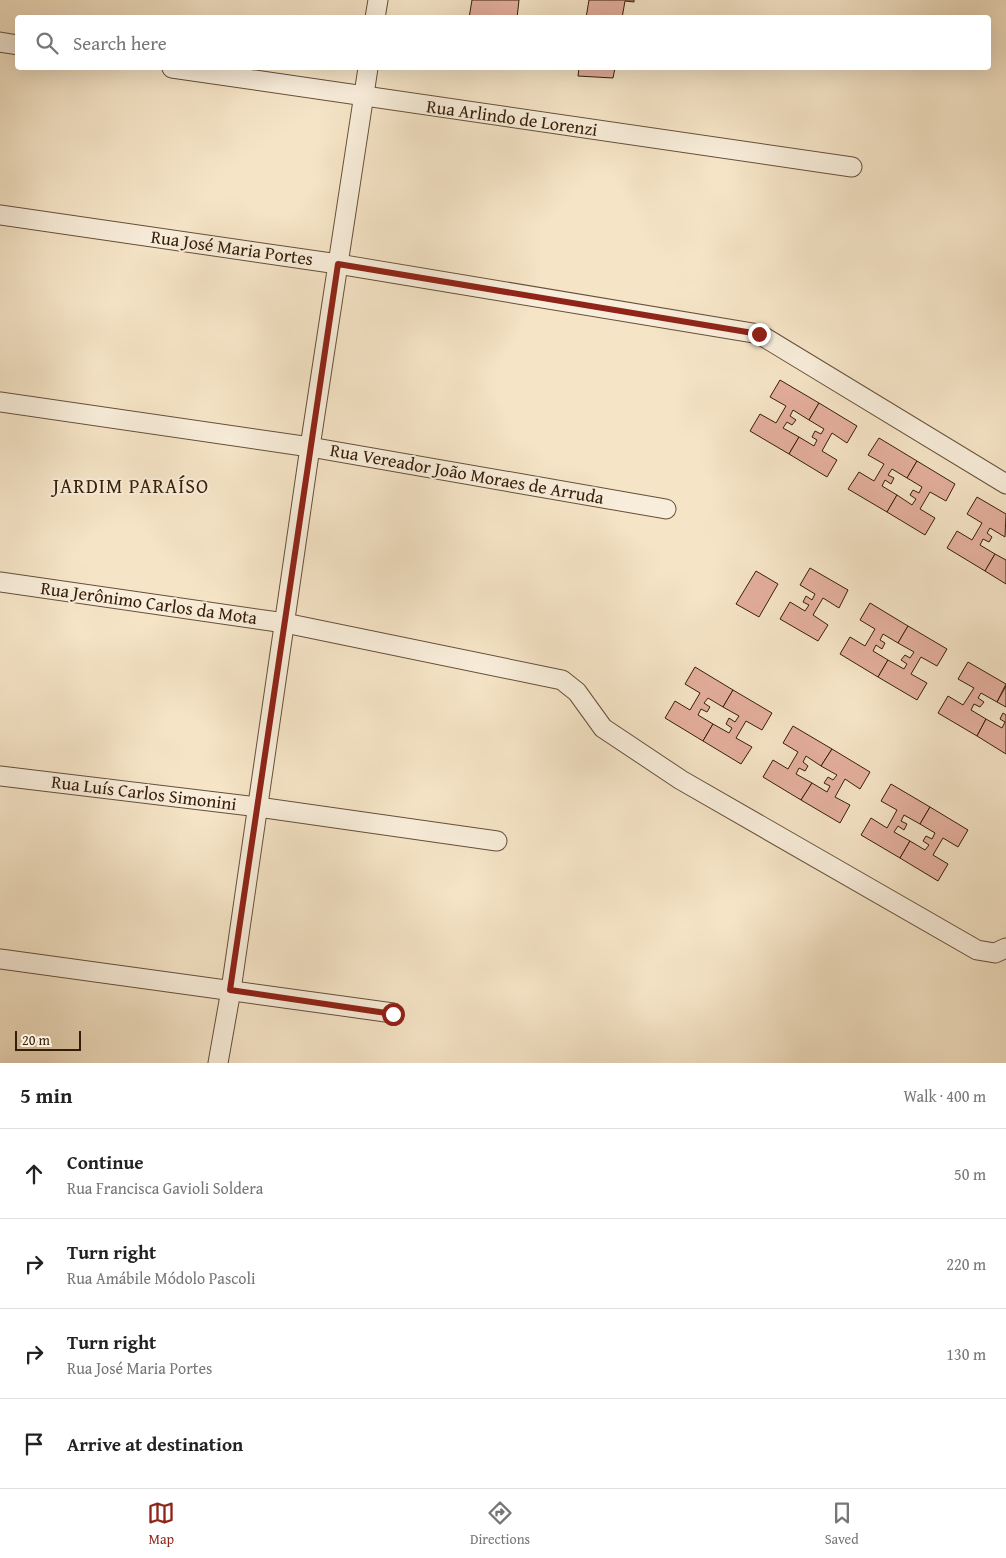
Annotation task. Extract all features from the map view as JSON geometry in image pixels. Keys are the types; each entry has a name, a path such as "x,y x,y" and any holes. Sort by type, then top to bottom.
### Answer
{"street":[{"path":"376,15 378,0"},
{"path":"0,42 15,44"},
{"name":"Rua Arlindo de Lorenzi","path":"186,70 852,168"},
{"path":"218,1063 368,70"},
{"name":"Rua José Maria Portes","path":"0,215 338,264 759,334 1006,484"},
{"name":"Rua Vereador João Moraes de Arruda","path":"0,402 310,447 666,509"},
{"name":"Rua Jerônimo Carlos da Mota","path":"0,582 285,622 562,680 577,692 603,728 681,780 977,950 994,953 1006,948"},
{"name":"Rua Luís Carlos Simonini","path":"0,776 258,807 497,840"},
{"path":"0,959 393,1014"}],"building":[{"path":"472,0 519,0 517,15 470,15"},
{"path":"589,0 634,0 634,2 625,1 623,15 586,15"},
{"path":"579,70 615,70 613,78 578,76"},
{"path":"780,380 819,403 809,420 793,410 790,416 796,420 792,425 787,422 783,428 799,437 789,454 750,431 760,414 776,423 786,406 770,397"},
{"path":"819,403 857,426 847,443 832,433 822,451 837,460 827,477 789,454 799,437 814,446 817,440 812,437 815,431 821,434 824,429 809,420"},
{"path":"879,438 917,461 907,478 892,469 888,475 894,478 891,484 885,480 882,486 897,495 887,512 848,489 859,472 874,481 884,464 868,455"},
{"path":"917,461 955,484 946,501 930,492 920,509 935,518 925,535 887,512 897,495 912,505 916,499 910,495 913,490 919,493 922,487 907,478"},
{"path":"977,497 1006,514 1005,537 990,528 987,533 992,537 989,542 983,539 980,545 995,554 985,571 947,548 957,531 972,540 982,523 967,514"},
{"path":"995,554 1006,560 1006,584 985,571"},
{"path":"810,568 848,590 839,608 823,598 813,615 828,625 818,641 780,619 790,602 805,611 809,605 803,602 806,596 812,600 815,594 800,585"},
{"path":"756,571 778,584 759,617 736,604"},
{"path":"870,603 908,626 898,643 883,634 880,640 885,643 882,649 876,645 873,651 888,660 878,677 840,654 850,637 865,646 875,629 860,620"},
{"path":"908,626 947,649 937,666 921,657 911,674 927,683 917,700 878,677 888,660 904,669 907,664 901,660 905,655 910,658 914,652 898,643"},
{"path":"968,662 1006,684 997,702 981,693 978,698 984,702 980,707 974,704 971,710 986,719 977,736 938,713 948,696 963,705 974,688 958,679"},
{"path":"695,667 733,690 723,707 708,698 704,703 710,707 707,712 701,709 698,715 713,724 703,741 665,718 675,701 690,710 700,693 685,684"},
{"path":"1006,686 1006,707 997,702"},
{"path":"733,690 772,713 762,730 746,721 736,738 752,747 741,764 703,741 713,724 729,733 732,728 726,724 729,718 735,722 739,716 723,707"},
{"path":"1003,713 1006,715 1006,754 977,736 986,719 1002,728 1005,722 1000,719"},
{"path":"793,726 832,749 821,766 806,756 803,762 808,766 805,771 799,768 796,774 812,783 801,800 763,777 773,760 788,769 798,752 783,743"},
{"path":"832,749 870,772 860,789 845,779 835,797 850,805 840,823 801,800 812,783 827,792 830,786 824,783 828,777 833,780 837,775 821,766"},
{"path":"891,784 930,807 920,824 904,815 901,821 907,824 904,830 898,826 894,832 910,841 900,858 861,835 871,818 887,828 897,810 881,801"},
{"path":"930,807 968,830 958,847 943,838 933,855 948,864 938,881 900,858 910,841 925,850 929,845 923,841 926,836 932,839 935,833 920,824"}],"district":[{"name":"JARDIM PARAÍSO","path":"131,486"}],"route":[{"path":"393,1014 230,990 338,264 759,334"}]}
